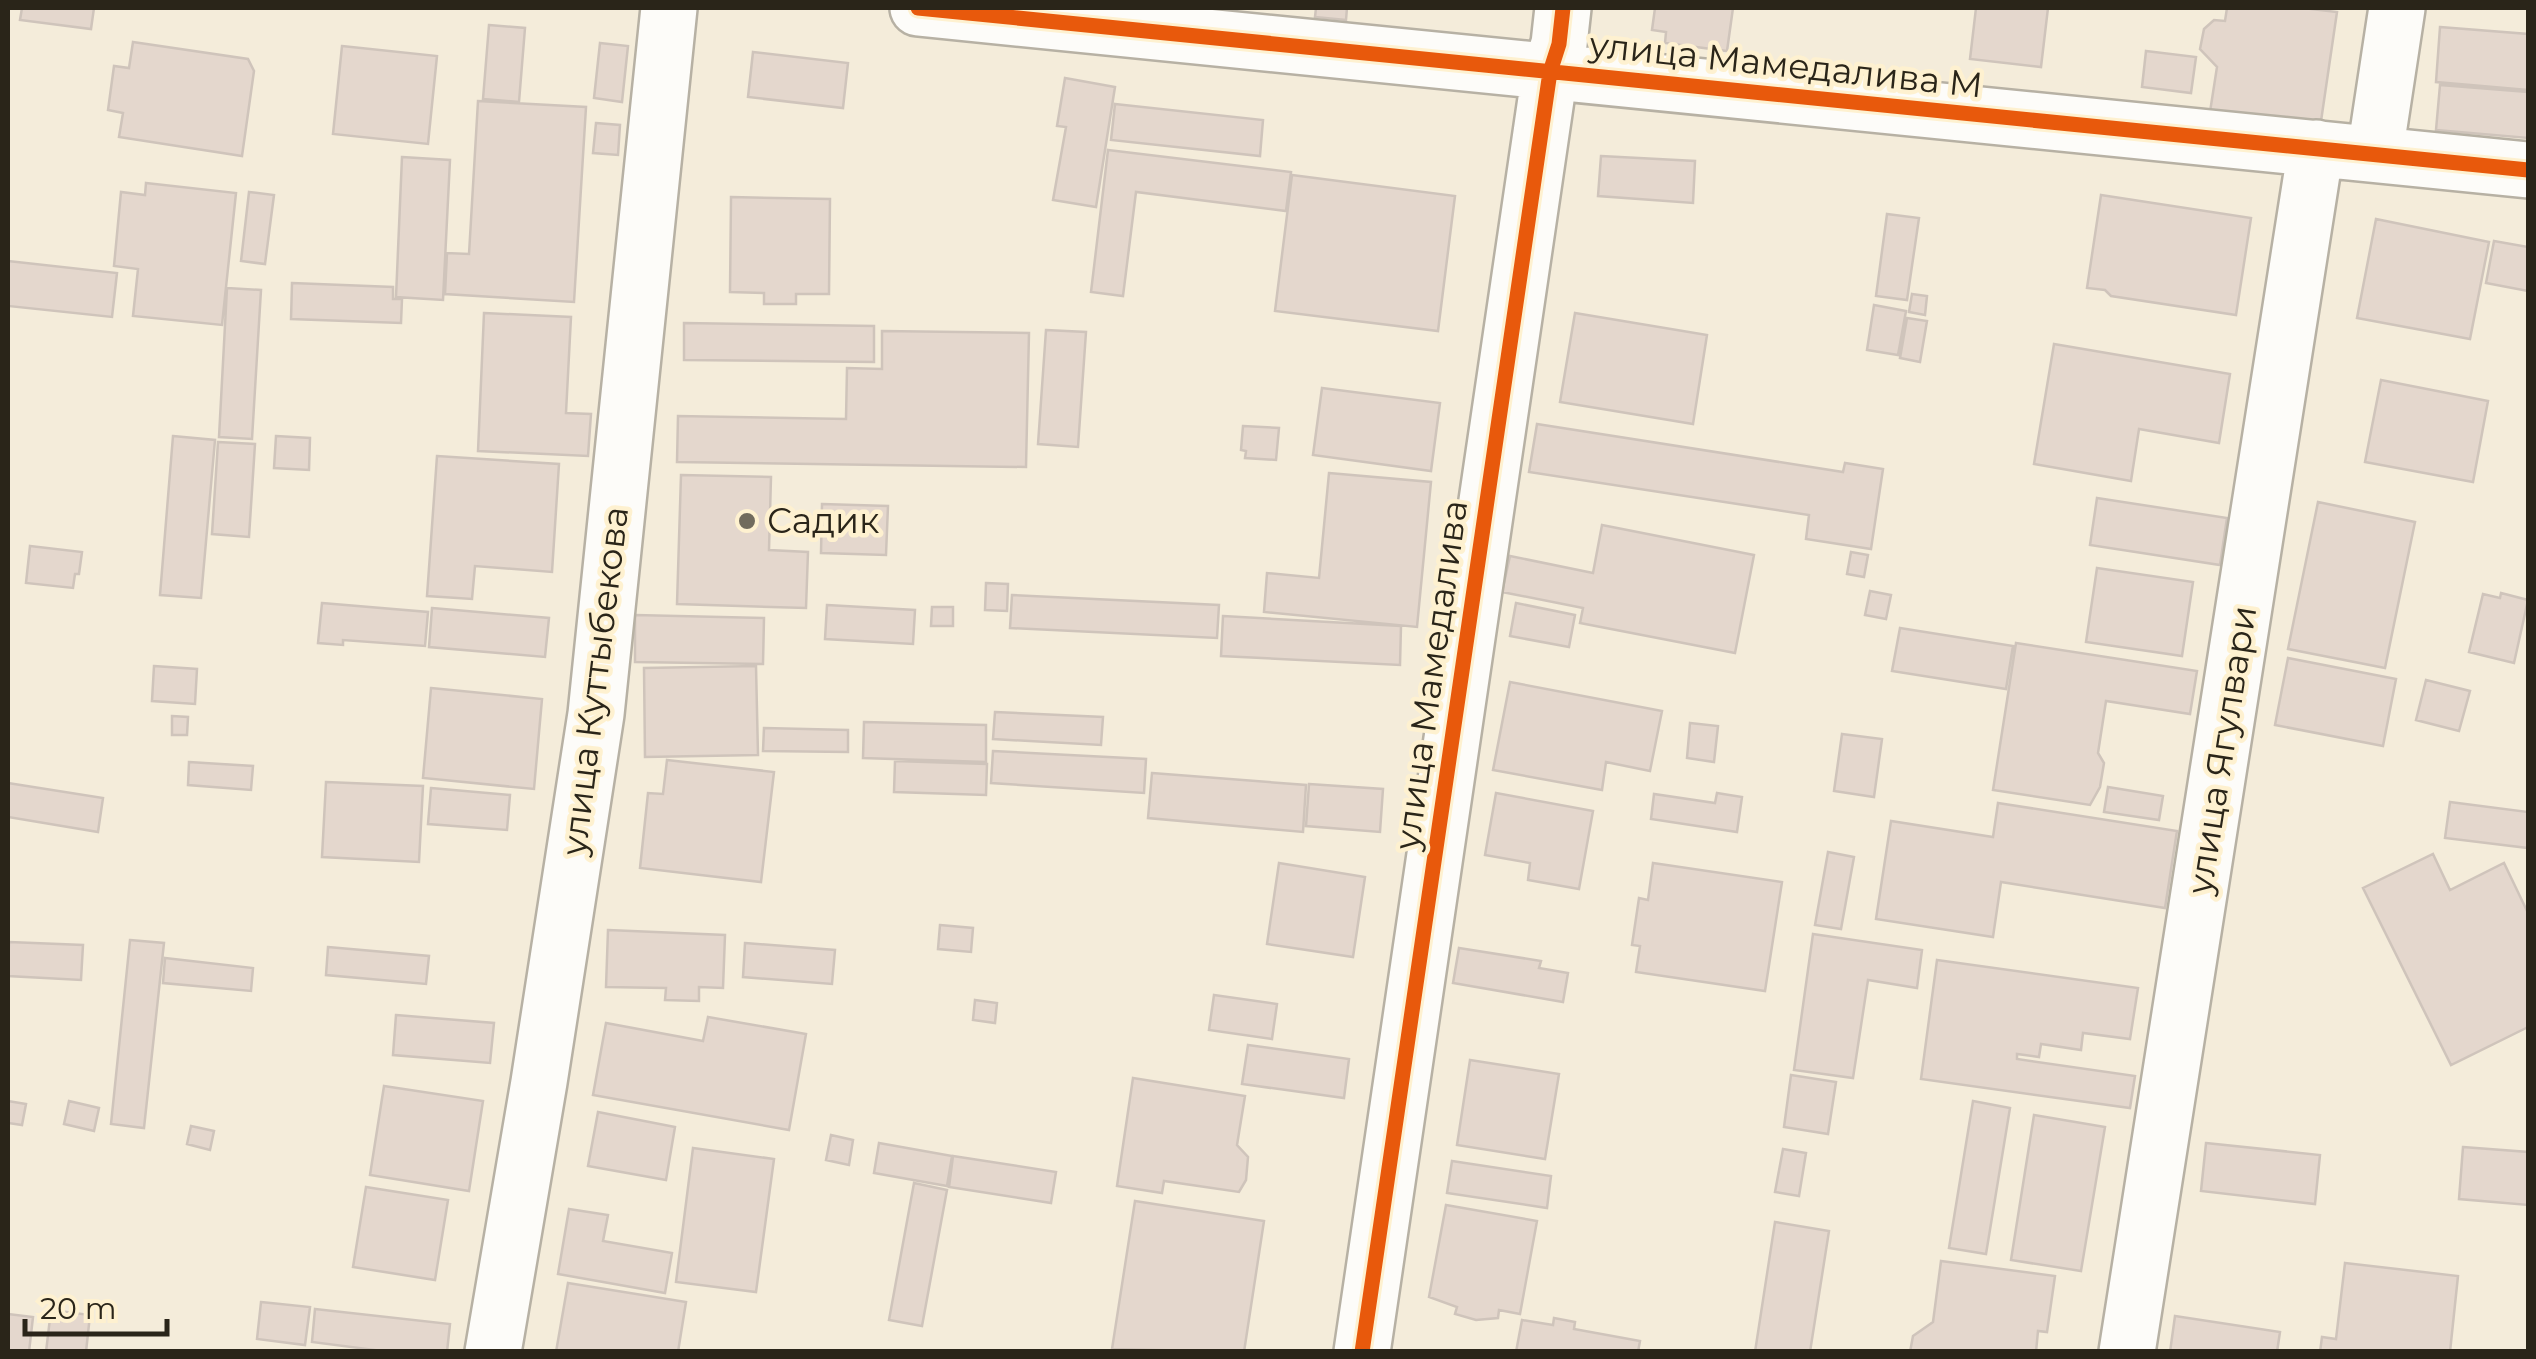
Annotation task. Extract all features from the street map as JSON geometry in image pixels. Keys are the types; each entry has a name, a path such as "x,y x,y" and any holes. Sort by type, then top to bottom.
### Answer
{"street":[{"name":"улица Куттыбекова","path":"493,1352 540,1082 596,714 668,8"},
{"name":"улица Мамедалива М","path":"918,8 2528,170"},
{"name":"улица Мамедалива","path":"1362,1352 1550,72 1559,44 1563,8"},
{"path":"2375,153 2397,8"},
{"name":"улица Ягулвари","path":"2127,1352 2316,148"}],"building":[{"path":"22,8 94,8 91,29 20,20"},
{"path":"1316,8 1347,8 1346,20 1315,17"},
{"path":"1655,8 1733,8 1727,51 1665,43 1666,32 1652,30"},
{"path":"1976,8 2048,8 2041,67 1970,59"},
{"path":"2227,8 2337,12 2320,128 2210,112 2217,67 2200,49 2204,29 2214,20 2225,21"},
{"path":"489,25 525,28 519,102 483,99"},
{"path":"2440,27 2528,34 2528,90 2436,82"},
{"path":"133,42 248,59 254,71 242,156 119,137 123,113 108,110 114,66 129,68"},
{"path":"600,43 628,46 622,102 594,98"},
{"path":"342,46 437,56 428,144 333,134"},
{"path":"2146,51 2196,57 2191,93 2142,87"},
{"path":"753,52 848,63 843,108 748,97"},
{"path":"1065,78 1115,87 1096,207 1053,200 1066,127 1057,126"},
{"path":"2440,85 2528,92 2528,138 2436,130"},
{"path":"478,101 586,107 574,302 445,294 447,253 469,254"},
{"path":"1115,104 1263,120 1260,156 1111,140"},
{"path":"596,123 620,125 618,155 593,153"},
{"path":"1108,150 1291,172 1286,211 1136,192 1123,296 1091,292"},
{"path":"1601,156 1695,161 1693,203 1598,196"},
{"path":"402,157 450,160 443,300 396,297"},
{"path":"1292,175 1455,196 1438,331 1275,311"},
{"path":"146,183 236,193 222,325 133,316 138,269 114,266 121,192 145,195"},
{"path":"249,192 274,195 265,264 241,261"},
{"path":"2101,195 2251,218 2236,315 2111,296 2105,290 2087,288"},
{"path":"731,197 830,199 829,294 796,294 796,304 764,304 764,293 730,292"},
{"path":"1887,214 1919,218 1907,300 1876,296"},
{"path":"2376,219 2489,242 2470,339 2357,318"},
{"path":"2494,241 2528,247 2528,291 2486,283"},
{"path":"8,261 117,273 112,317 8,306"},
{"path":"292,283 393,287 393,299 402,299 401,323 291,319"},
{"path":"227,288 261,290 252,439 219,437"},
{"path":"1912,294 1927,296 1925,315 1909,312"},
{"path":"1874,305 1906,311 1898,355 1867,350"},
{"path":"484,313 571,317 566,413 591,414 588,456 478,451"},
{"path":"1575,313 1707,335 1693,424 1560,402"},
{"path":"1907,318 1927,321 1920,362 1900,358"},
{"path":"684,323 874,326 874,362 684,360"},
{"path":"1046,330 1086,332 1078,447 1038,444"},
{"path":"882,331 1029,333 1026,467 677,462 678,416 846,419 847,368 882,369"},
{"path":"2054,344 2230,374 2219,443 2139,429 2131,481 2034,464"},
{"path":"2381,380 2488,401 2473,482 2365,462"},
{"path":"1322,388 1440,403 1431,471 1313,455"},
{"path":"1537,424 1843,472 1845,463 1883,469 1871,549 1806,539 1809,515 1529,472"},
{"path":"1243,426 1279,428 1276,460 1245,458 1246,451 1241,450"},
{"path":"173,436 215,440 201,598 160,595"},
{"path":"276,436 310,438 309,470 274,468"},
{"path":"218,442 255,444 249,537 212,534"},
{"path":"437,456 559,464 552,572 475,566 472,599 427,596"},
{"path":"1329,473 1431,482 1417,627 1264,612 1267,573 1319,578"},
{"path":"681,475 771,477 769,550 808,552 806,608 677,604"},
{"path":"2097,498 2227,518 2220,565 2090,545"},
{"path":"2318,502 2415,522 2385,668 2288,649"},
{"path":"822,504 888,506 886,555 821,553"},
{"path":"1602,525 1754,555 1735,653 1580,623 1583,608 1502,592 1510,556 1593,573"},
{"path":"30,546 82,552 73,588 26,583"},
{"path":"1851,552 1868,555 1864,577 1847,574"},
{"path":"2097,568 2193,582 2182,656 2086,642"},
{"path":"986,583 1008,584 1007,611 985,610"},
{"path":"1870,591 1891,595 1886,619 1865,615"},
{"path":"2501,593 2528,600 2514,663 2469,652 2483,594 2500,598"},
{"path":"1012,595 1219,605 1217,638 1010,628"},
{"path":"322,603 428,612 425,646 343,640 343,645 318,643"},
{"path":"1516,603 1575,615 1569,647 1510,636"},
{"path":"827,605 915,610 913,644 825,639"},
{"path":"932,607 953,607 953,626 931,626"},
{"path":"432,608 549,618 545,657 429,647"},
{"path":"635,615 764,618 763,664 635,662"},
{"path":"1223,616 1401,626 1400,665 1221,656"},
{"path":"1900,628 2013,646 2006,689 1892,671"},
{"path":"2016,643 2197,671 2190,714 2106,701 2098,753 2104,763 2100,787 2090,805 1993,790"},
{"path":"2288,658 2396,679 2383,746 2275,725"},
{"path":"154,666 197,669 195,704 152,701"},
{"path":"756,666 758,755 645,757 644,668"},
{"path":"2426,680 2470,691 2459,731 2416,720"},
{"path":"1510,682 1662,711 1650,771 1606,762 1602,790 1493,770"},
{"path":"431,688 542,699 534,789 423,778"},
{"path":"995,712 1103,717 1101,745 993,739"},
{"path":"172,716 188,717 187,735 172,735"},
{"path":"864,722 986,725 986,762 863,758"},
{"path":"1690,723 1718,726 1714,762 1687,758"},
{"path":"764,728 848,730 848,752 763,751"},
{"path":"1842,734 1882,739 1874,797 1834,791"},
{"path":"993,751 1146,759 1144,793 991,783"},
{"path":"667,760 774,772 761,882 640,868 648,793 663,794"},
{"path":"895,761 987,764 986,795 894,792"},
{"path":"189,762 253,766 251,790 188,785"},
{"path":"1152,773 1306,785 1303,832 1148,818"},
{"path":"326,782 423,786 419,862 322,857"},
{"path":"8,783 103,798 98,832 8,817"},
{"path":"1309,784 1383,789 1380,832 1306,826"},
{"path":"2108,787 2163,796 2159,820 2104,812"},
{"path":"431,788 510,795 507,830 428,824"},
{"path":"1496,793 1593,811 1579,889 1528,880 1530,863 1485,855"},
{"path":"1717,793 1742,797 1737,832 1651,819 1654,794 1715,803"},
{"path":"2450,802 2528,812 2528,848 2445,838"},
{"path":"1998,803 2177,831 2165,908 2001,882 1993,937 1876,919 1891,821 1993,837"},
{"path":"1828,852 1854,857 1841,929 1815,925"},
{"path":"2433,854 2450,890 2504,863 2528,913 2528,1027 2451,1065 2363,888"},
{"path":"1279,863 1365,877 1353,957 1267,944"},
{"path":"1653,863 1782,882 1765,991 1636,972 1640,946 1632,945 1639,898 1648,900"},
{"path":"940,925 973,928 971,952 938,949"},
{"path":"608,930 725,935 723,988 699,987 699,1001 665,1000 666,988 606,987"},
{"path":"1813,934 1922,950 1917,988 1868,980 1853,1078 1794,1070"},
{"path":"130,940 164,943 144,1128 111,1124"},
{"path":"9,942 83,945 81,980 8,976"},
{"path":"745,943 835,950 832,984 743,977"},
{"path":"328,947 429,956 426,984 326,975"},
{"path":"1459,948 1541,961 1539,968 1568,973 1563,1002 1453,983"},
{"path":"165,958 253,968 251,991 163,983"},
{"path":"1937,960 2138,988 2130,1039 2083,1033 2081,1050 2041,1044 2039,1057 2017,1054 2017,1059 2135,1076 2130,1108 1921,1079"},
{"path":"1214,995 1277,1004 1272,1039 1209,1030"},
{"path":"975,1000 997,1003 995,1023 973,1020"},
{"path":"396,1015 494,1023 490,1063 393,1055"},
{"path":"708,1017 806,1034 789,1130 593,1095 606,1023 703,1041"},
{"path":"1248,1045 1349,1059 1344,1098 1242,1084"},
{"path":"1470,1060 1559,1074 1545,1159 1457,1145"},
{"path":"1791,1075 1836,1082 1828,1134 1784,1127"},
{"path":"1133,1078 1245,1096 1237,1145 1248,1157 1246,1180 1239,1192 1164,1181 1162,1193 1117,1186"},
{"path":"384,1086 483,1101 469,1191 370,1175"},
{"path":"8,1101 26,1104 22,1125 8,1123"},
{"path":"69,1101 99,1108 94,1131 64,1124"},
{"path":"1973,1101 2010,1108 1986,1254 1949,1248"},
{"path":"598,1112 675,1127 666,1180 588,1166"},
{"path":"2034,1115 2105,1127 2081,1271 2011,1260"},
{"path":"191,1126 214,1131 210,1150 187,1144"},
{"path":"831,1135 853,1140 849,1165 826,1160"},
{"path":"879,1143 952,1156 947,1186 874,1173"},
{"path":"2206,1143 2320,1155 2315,1204 2201,1191"},
{"path":"2463,1147 2528,1152 2528,1205 2459,1199"},
{"path":"693,1148 774,1159 756,1292 676,1282"},
{"path":"1783,1149 1806,1153 1799,1196 1775,1192"},
{"path":"953,1156 1056,1172 1051,1203 949,1187"},
{"path":"1452,1161 1551,1176 1547,1208 1447,1193"},
{"path":"914,1183 947,1190 922,1326 889,1320"},
{"path":"366,1187 448,1200 435,1280 353,1267"},
{"path":"1135,1201 1264,1221 1244,1352 1112,1349"},
{"path":"1446,1205 1537,1221 1520,1314 1499,1310 1498,1318 1476,1320 1455,1314 1457,1307 1429,1297"},
{"path":"569,1209 608,1215 603,1241 672,1253 665,1293 558,1274"},
{"path":"1775,1222 1829,1231 1810,1352 1755,1352"},
{"path":"1941,1261 2055,1276 2047,1332 2038,1331 2036,1352 1910,1352 1913,1336 1933,1322"},
{"path":"2345,1263 2458,1276 2450,1352 2320,1352 2322,1337 2336,1339"},
{"path":"568,1283 686,1302 678,1352 556,1352"},
{"path":"261,1302 310,1307 305,1345 257,1339"},
{"path":"315,1309 450,1324 447,1352 390,1352 312,1342"},
{"path":"51,1310 90,1315 86,1352 46,1352"},
{"path":"8,1314 33,1317 29,1352 8,1352"},
{"path":"2175,1316 2280,1332 2277,1352 2170,1352"},
{"path":"1554,1318 1575,1322 1574,1329 1640,1341 1638,1352 1516,1352 1522,1320 1553,1325"}],"cycle path":[{"path":"918,8 2528,170"},
{"path":"1362,1352 1550,72 1559,44 1563,8"}],"place":[{"name":"Садик","path":"747,521"}]}
